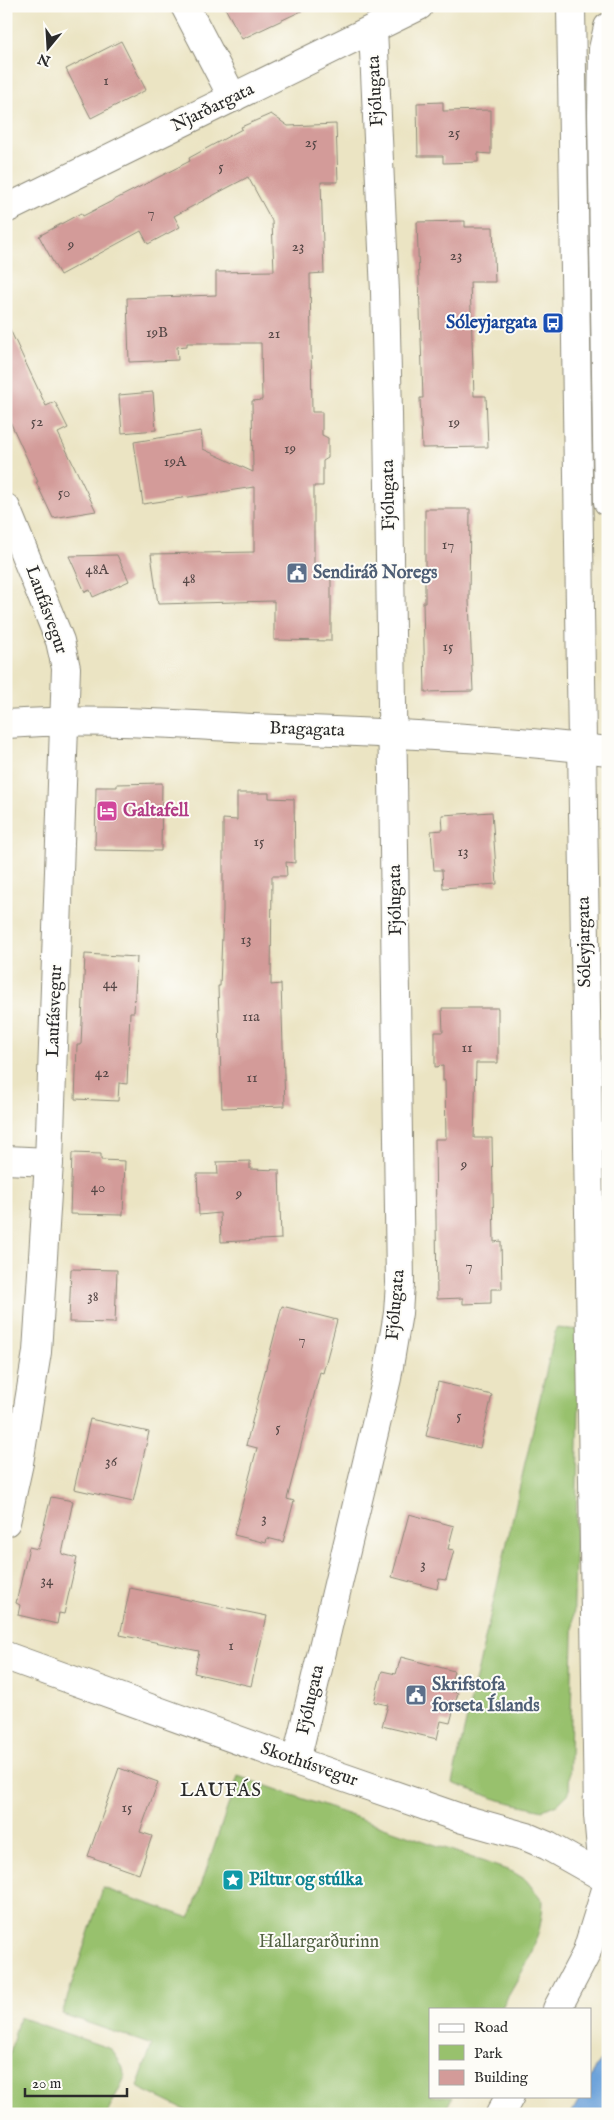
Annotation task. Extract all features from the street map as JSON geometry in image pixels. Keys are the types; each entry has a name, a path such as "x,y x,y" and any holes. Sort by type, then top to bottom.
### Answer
{"street":[{"path":"185,6 233,98"},
{"name":"Njarðargata","path":"6,209 420,6"},
{"name":"Sóleyjargata","path":"571,6 595,749 598,1805 601,1849 608,1880"},
{"name":"Fjólugata","path":"296,1761 387,1378 398,1313 400,1274 385,292 373,28"},
{"path":"608,28 603,49 602,114 608,502"},
{"name":"Laufásvegur","path":"6,508 60,640 66,668 66,720 49,1162 37,1352 19,1463 6,1522"},
{"name":"Bragagata","path":"6,724 66,720 392,733 595,749"},
{"path":"6,1160 49,1162"},
{"name":"Skothúsvegur","path":"6,1656 296,1761 463,1819 527,1837 548,1846 608,1880"},
{"path":"558,2008 586,1954 608,1880"},
{"path":"500,2114 509,2098"}],"green space":[{"path":"556,1328 581,1330 569,1793 559,1803 543,1810 499,1800 452,1783"},
{"name":"Hallargarðurinn","path":"238,1776 513,1872 526,1880 543,1901 542,1917 535,1945 502,2008 429,2008 429,2098 452,2098 443,2114 193,2114 137,2087 152,2045 62,2014 103,1888 190,1918"},
{"path":"19,2017 111,2049 122,2065 125,2077 107,2114 6,2114 6,2069"}],"water":[{"path":"608,2047 608,2114 571,2114 580,2098 592,2098 592,2075"}],"building":[{"path":"224,6 312,6 242,39"},
{"path":"121,41 146,90 91,118 66,69"},
{"path":"443,102 443,111 491,110 491,154 478,153 478,162 443,163 443,156 418,156 417,103"},
{"path":"271,114 288,126 336,124 338,182 321,182 324,273 310,274 312,412 322,412 322,435 328,438 328,458 323,461 323,486 314,486 314,573 331,573 331,641 274,640 274,601 158,604 151,554 254,552 254,487 143,504 134,442 201,431 203,449 253,472 252,401 262,400 261,343 187,343 187,346 177,347 178,360 129,362 127,298 216,295 216,272 274,271 272,221 248,177 174,216 180,227 148,244 141,231 60,275 39,236 81,213 83,216 190,161 189,158 242,129 241,127"},
{"path":"465,221 465,227 493,227 495,282 470,282 474,396 486,396 488,447 422,448 420,398 423,398 417,222"},
{"path":"6,321 46,406 55,402 68,428 58,433 96,511 53,518 6,413"},
{"path":"153,392 156,430 122,433 119,395"},
{"path":"425,509 470,509 469,601 473,691 425,692 423,602 425,602"},
{"path":"117,555 129,581 93,597 90,590 85,592 69,556"},
{"path":"162,783 161,851 95,850 96,787 117,787 117,784"},
{"path":"237,793 269,793 269,798 294,799 295,863 286,862 287,876 272,876 271,985 281,984 285,1106 222,1108 218,986 220,986 223,910 223,819 237,820"},
{"path":"492,812 497,884 443,888 442,870 434,870 431,831 443,830 442,815"},
{"path":"85,954 137,957 134,1012 130,1012 127,1084 119,1083 118,1101 75,1099 77,1045 81,1045"},
{"path":"442,1008 498,1008 498,1063 476,1063 474,1138 492,1138 494,1242 501,1241 502,1289 491,1289 491,1303 463,1304 463,1298 437,1299 435,1139 446,1139 445,1080 443,1081 443,1066 435,1067 435,1032 443,1032"},
{"path":"72,1153 101,1154 101,1160 125,1161 123,1215 70,1214"},
{"path":"250,1161 250,1169 279,1170 281,1239 221,1242 220,1213 199,1215 197,1174 218,1174 217,1162"},
{"path":"71,1269 117,1270 115,1323 69,1322"},
{"path":"282,1306 337,1320 323,1373 320,1372 287,1499 294,1501 283,1542 267,1538 266,1543 234,1535 257,1448 246,1445"},
{"path":"438,1382 492,1395 480,1448 426,1436"},
{"path":"90,1419 149,1432 133,1502 74,1489"},
{"path":"51,1497 73,1501 62,1554 77,1558 64,1614 59,1613 57,1624 18,1615 20,1605 16,1603 29,1547 38,1549"},
{"path":"409,1514 454,1526 448,1549 454,1550 446,1580 439,1579 437,1589 392,1577"},
{"path":"130,1588 267,1616 251,1686 194,1673 199,1651 120,1635"},
{"path":"401,1657 454,1671 449,1691 458,1693 450,1723 441,1721 437,1739 382,1726 388,1705 374,1702 382,1671 396,1674"},
{"path":"119,1768 158,1782 140,1832 152,1836 139,1874 88,1856"}],"place":[{"name":"Sóleyjargata","path":"553,323"},
{"name":"Sendiráð Noregs","path":"297,573"},
{"name":"Galtafell","path":"107,811"},
{"name":"Skrifstofa forseta Íslands","path":"416,1695"},
{"name":"Piltur og stúlka","path":"233,1880"}],"district":[{"name":"LAUFÁS","path":"221,1791"}]}
